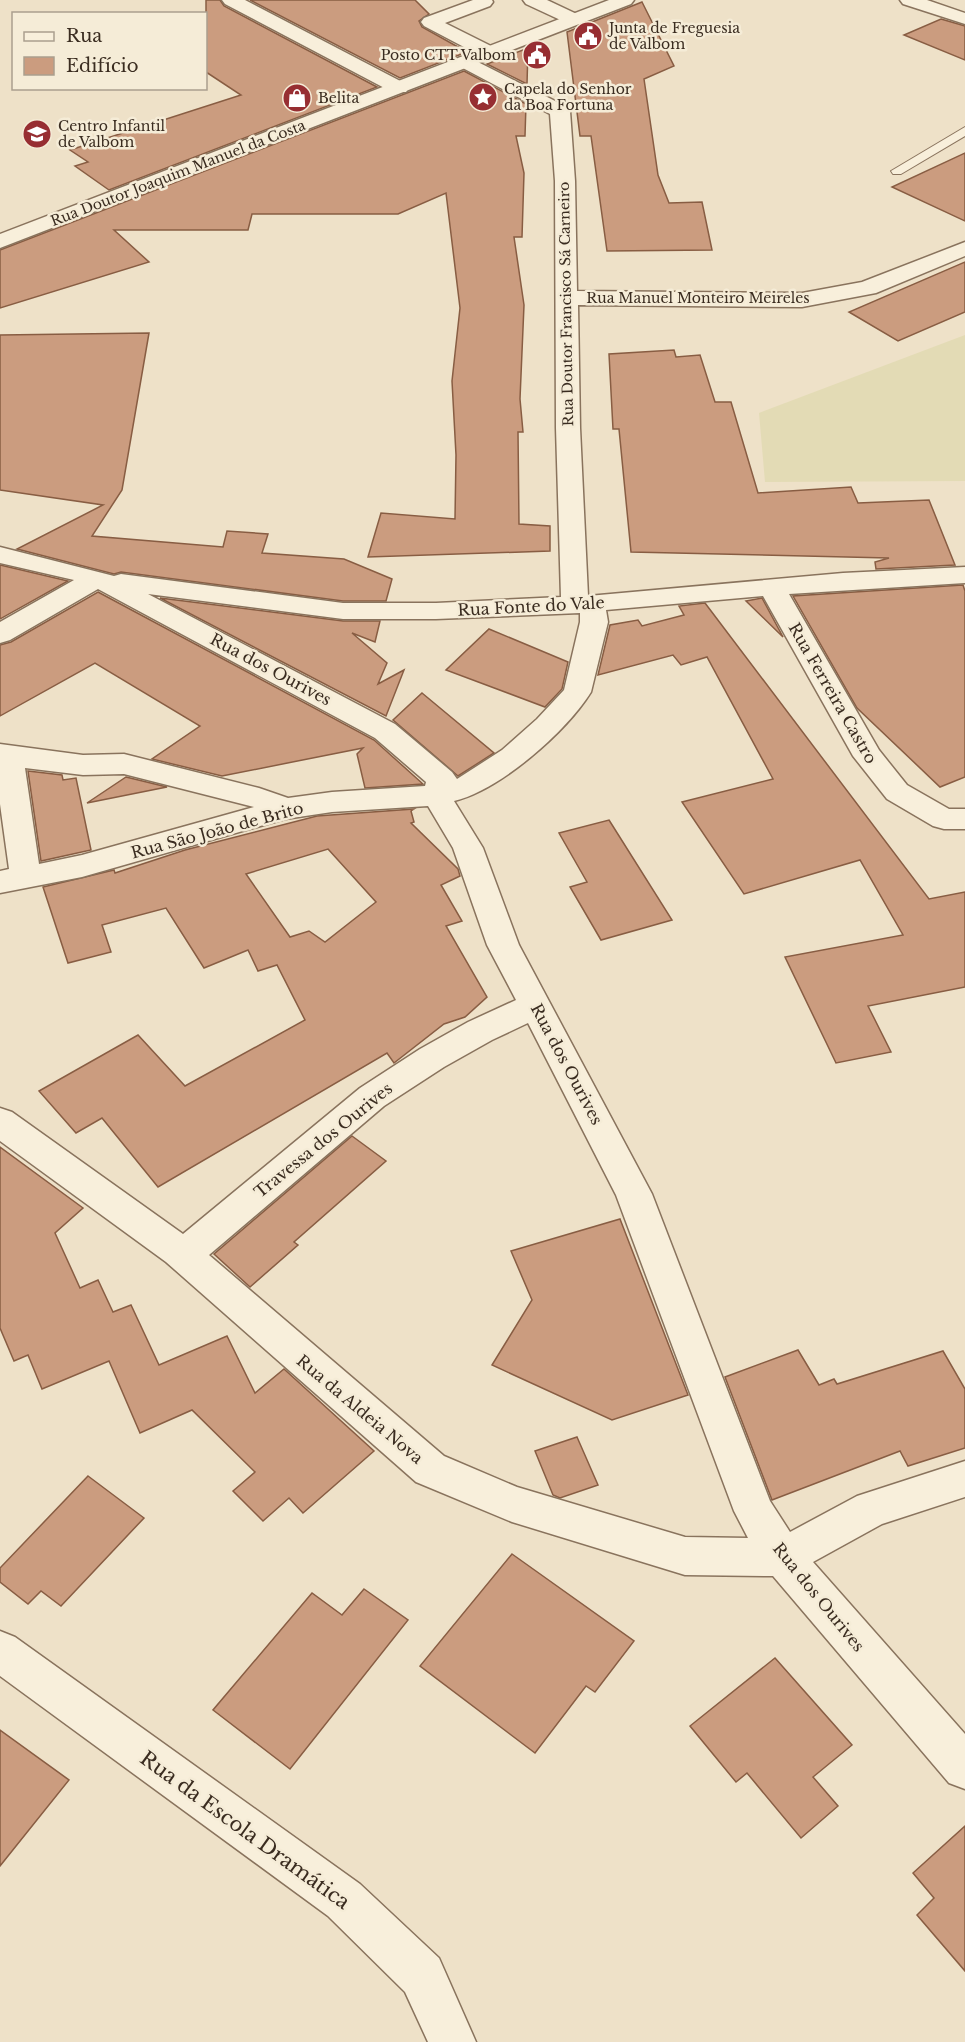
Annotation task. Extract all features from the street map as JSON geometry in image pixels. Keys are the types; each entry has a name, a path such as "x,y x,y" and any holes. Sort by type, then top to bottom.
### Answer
{"street":[{"path":"231,0 399,88"},
{"path":"532,0 575,20"},
{"name":"Rua Doutor Joaquim Manuel da Costa","path":"0,242 625,0"},
{"path":"909,0 965,19"},
{"path":"484,2 430,22 490,53"},
{"name":"Rua Doutor Francisco Sá Carneiro","path":"436,795 462,789 512,757 547,726 577,692 594,622 583,604 568,428 565,182 560,111 466,62"},
{"name":"Rua Manuel Monteiro Meireles","path":"566,298 802,300 867,288 965,248"},
{"name":"Rua dos Ourives","path":"0,555 109,580 386,731 442,779 436,795 468,848 503,945 634,1194 754,1511 783,1557 965,1767"},
{"name":"Rua Fonte do Vale","path":"109,580 343,611 436,611 583,604 965,575"},
{"path":"0,634 109,580"},
{"name":"Rua Ferreira Castro","path":"772,588 868,756 897,792 944,819 965,819"},
{"path":"1,755 83,765 123,764 259,798 285,809"},
{"path":"1,755 10,768 13,880"},
{"name":"Rua São João de Brito","path":"13,880 82,866 285,809 342,801 436,795"},
{"name":"Travessa dos Ourives","path":"183,1255 372,1097 480,1030 536,1005"},
{"name":"Rua da Aldeia Nova","path":"0,1122 183,1255 430,1468 512,1504 685,1556 783,1557"},
{"path":"783,1557 871,1509 965,1479"},
{"name":"Rua da Escola Dramática","path":"0,1651 344,1900 422,1975 452,2042"}],"lane":[{"path":"897,171 965,131"}],"shaded area":[{"path":"965,335 965,481 765,482 759,413"}],"building":[{"path":"206,0 220,0 224,6 377,87 109,190 75,166 88,162 70,150 241,95 207,73"},
{"path":"250,0 415,0 429,14 419,21 422,27 467,52 400,78"},
{"path":"642,2 674,66 644,79 658,175 669,203 702,202 712,250 607,251 591,136 580,136 567,32"},
{"path":"941,19 965,26 965,60 904,35"},
{"path":"528,48 527,84 487,64"},
{"path":"464,71 526,104 525,136 516,136 524,173 522,237 514,237 524,305 520,399 523,432 518,432 519,524 550,526 550,551 368,557 381,513 455,519 456,455 452,381 460,308 446,193 398,214 252,214 248,230 114,230 149,262 0,308 0,250"},
{"path":"965,153 965,221 892,187"},
{"path":"965,262 965,312 898,341 849,312"},
{"path":"149,333 122,490 92,536 223,547 227,531 268,534 262,553 344,559 392,579 386,601 343,601 121,572 114,574 17,549 103,505 0,490 0,335"},
{"path":"674,350 676,357 700,355 715,402 731,402 758,493 851,487 858,503 929,500 955,565 876,569 875,562 889,558 631,552 619,429 613,429 609,354"},
{"path":"0,565 68,581 0,619"},
{"path":"963,585 965,591 965,777 940,787 857,708 793,596"},
{"path":"98,592 374,740 423,784 365,788 357,754 363,748 222,776 152,759 200,726 95,663 0,716 0,645 11,642"},
{"path":"160,598 343,621 380,621 375,642 352,633 387,663 378,684 404,670 386,716"},
{"path":"762,598 783,637 746,601"},
{"path":"705,603 929,899 965,892 965,987 868,1006 891,1052 836,1063 785,957 903,935 860,860 744,894 682,802 773,779 707,657 681,665 673,655 598,675 610,625 638,620 642,626 684,615 679,606"},
{"path":"489,629 568,662 562,689 545,707 446,670"},
{"path":"422,693 494,753 458,776 393,720"},
{"path":"28,771 62,775 63,780 76,778 91,850 41,861"},
{"path":"126,777 167,787 87,803"},
{"path":"414,809 411,811 414,822 411,823 458,869 460,876 441,885 462,921 446,926 487,997 465,1017 444,1024 394,1063 387,1053 158,1187 102,1118 76,1133 39,1091 138,1035 185,1086 305,1020 277,965 258,971 248,950 204,968 166,908 102,925 111,952 68,963 43,887 114,870 115,873 185,850 317,816","holes":["328,849 376,902 325,942 309,931 290,937 246,874"]},
{"path":"609,820 672,920 601,940 570,887 587,882 559,833"},
{"path":"352,1136 386,1161 294,1242 298,1245 250,1287 214,1254"},
{"path":"0,1147 83,1208 55,1233 80,1288 98,1280 113,1312 131,1305 159,1365 227,1336 255,1393 284,1369 374,1451 303,1513 289,1498 263,1521 233,1491 255,1472 192,1410 140,1433 109,1361 42,1389 28,1355 14,1361 0,1328"},
{"path":"620,1219 688,1395 612,1420 492,1365 532,1300 511,1251"},
{"path":"798,1350 819,1385 834,1379 837,1384 943,1351 965,1389 965,1448 908,1466 900,1451 772,1500 725,1377"},
{"path":"577,1437 598,1485 560,1498 553,1495 535,1451"},
{"path":"88,1476 144,1518 61,1606 41,1591 28,1604 0,1582 0,1568"},
{"path":"512,1554 634,1641 595,1692 586,1686 535,1753 420,1666"},
{"path":"364,1589 408,1620 290,1769 213,1710 312,1593 342,1615"},
{"path":"775,1658 852,1745 813,1777 838,1806 801,1838 747,1773 736,1782 690,1726"},
{"path":"0,1730 69,1780 0,1866"},
{"path":"965,1826 965,1971 917,1915 934,1898 913,1873"}],"place":[{"name":"Junta de Freguesia de Valbom","path":"588,36"},
{"name":"Posto CTT Valbom","path":"537,55"},
{"name":"Capela do Senhor da Boa Fortuna","path":"483,97"},
{"name":"Belita","path":"297,98"},
{"name":"Centro Infantil de Valbom","path":"37,134"}]}
